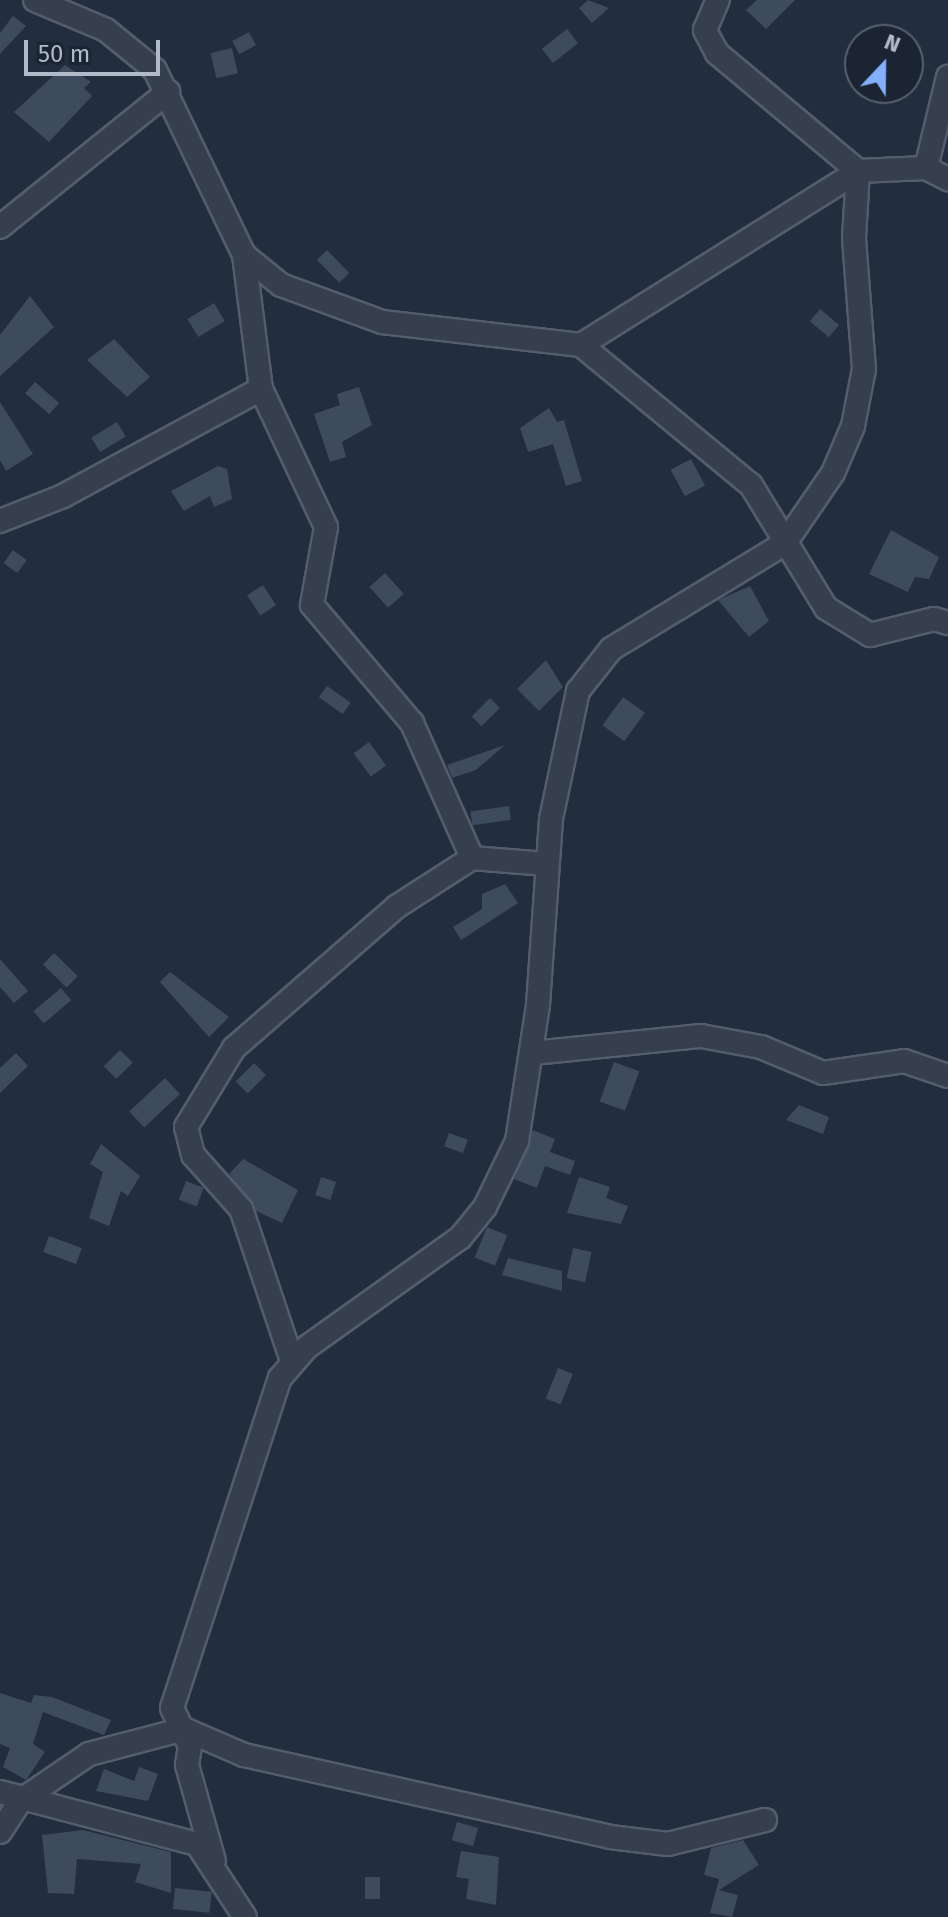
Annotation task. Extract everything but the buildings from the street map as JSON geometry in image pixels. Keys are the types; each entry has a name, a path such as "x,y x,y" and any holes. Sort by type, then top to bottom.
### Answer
{"street":[{"path":"35,0 106,30 155,70 168,92 244,255 261,389 326,527 312,580 316,614 412,723 472,858"},
{"path":"718,0 705,30 717,53 858,171"},
{"path":"926,168 948,77"},
{"path":"0,227 168,92"},
{"path":"581,345 858,171 926,168 948,179"},
{"path":"245,1917 214,1861 184,1729 172,1708 267,1406 292,1361 460,1238 485,1207 517,1141 533,1053 546,864 568,727 593,666 718,577 785,543 833,473 856,411 864,369 854,238 858,171"},
{"path":"244,255 281,285 382,322 581,345 669,423 734,468 785,543 807,585 850,626 887,637 921,621 948,623"},
{"path":"0,521 63,496 261,389"},
{"path":"292,1361 241,1209 193,1155 186,1127 234,1048 396,907 472,858 546,864"},
{"path":"533,1053 701,1036 761,1047 823,1073 904,1061 948,1076"},
{"path":"0,1832 10,1796 106,1746 184,1729 244,1755 610,1837 668,1844 765,1820"},
{"path":"10,1796 177,1835 214,1861"}]}
